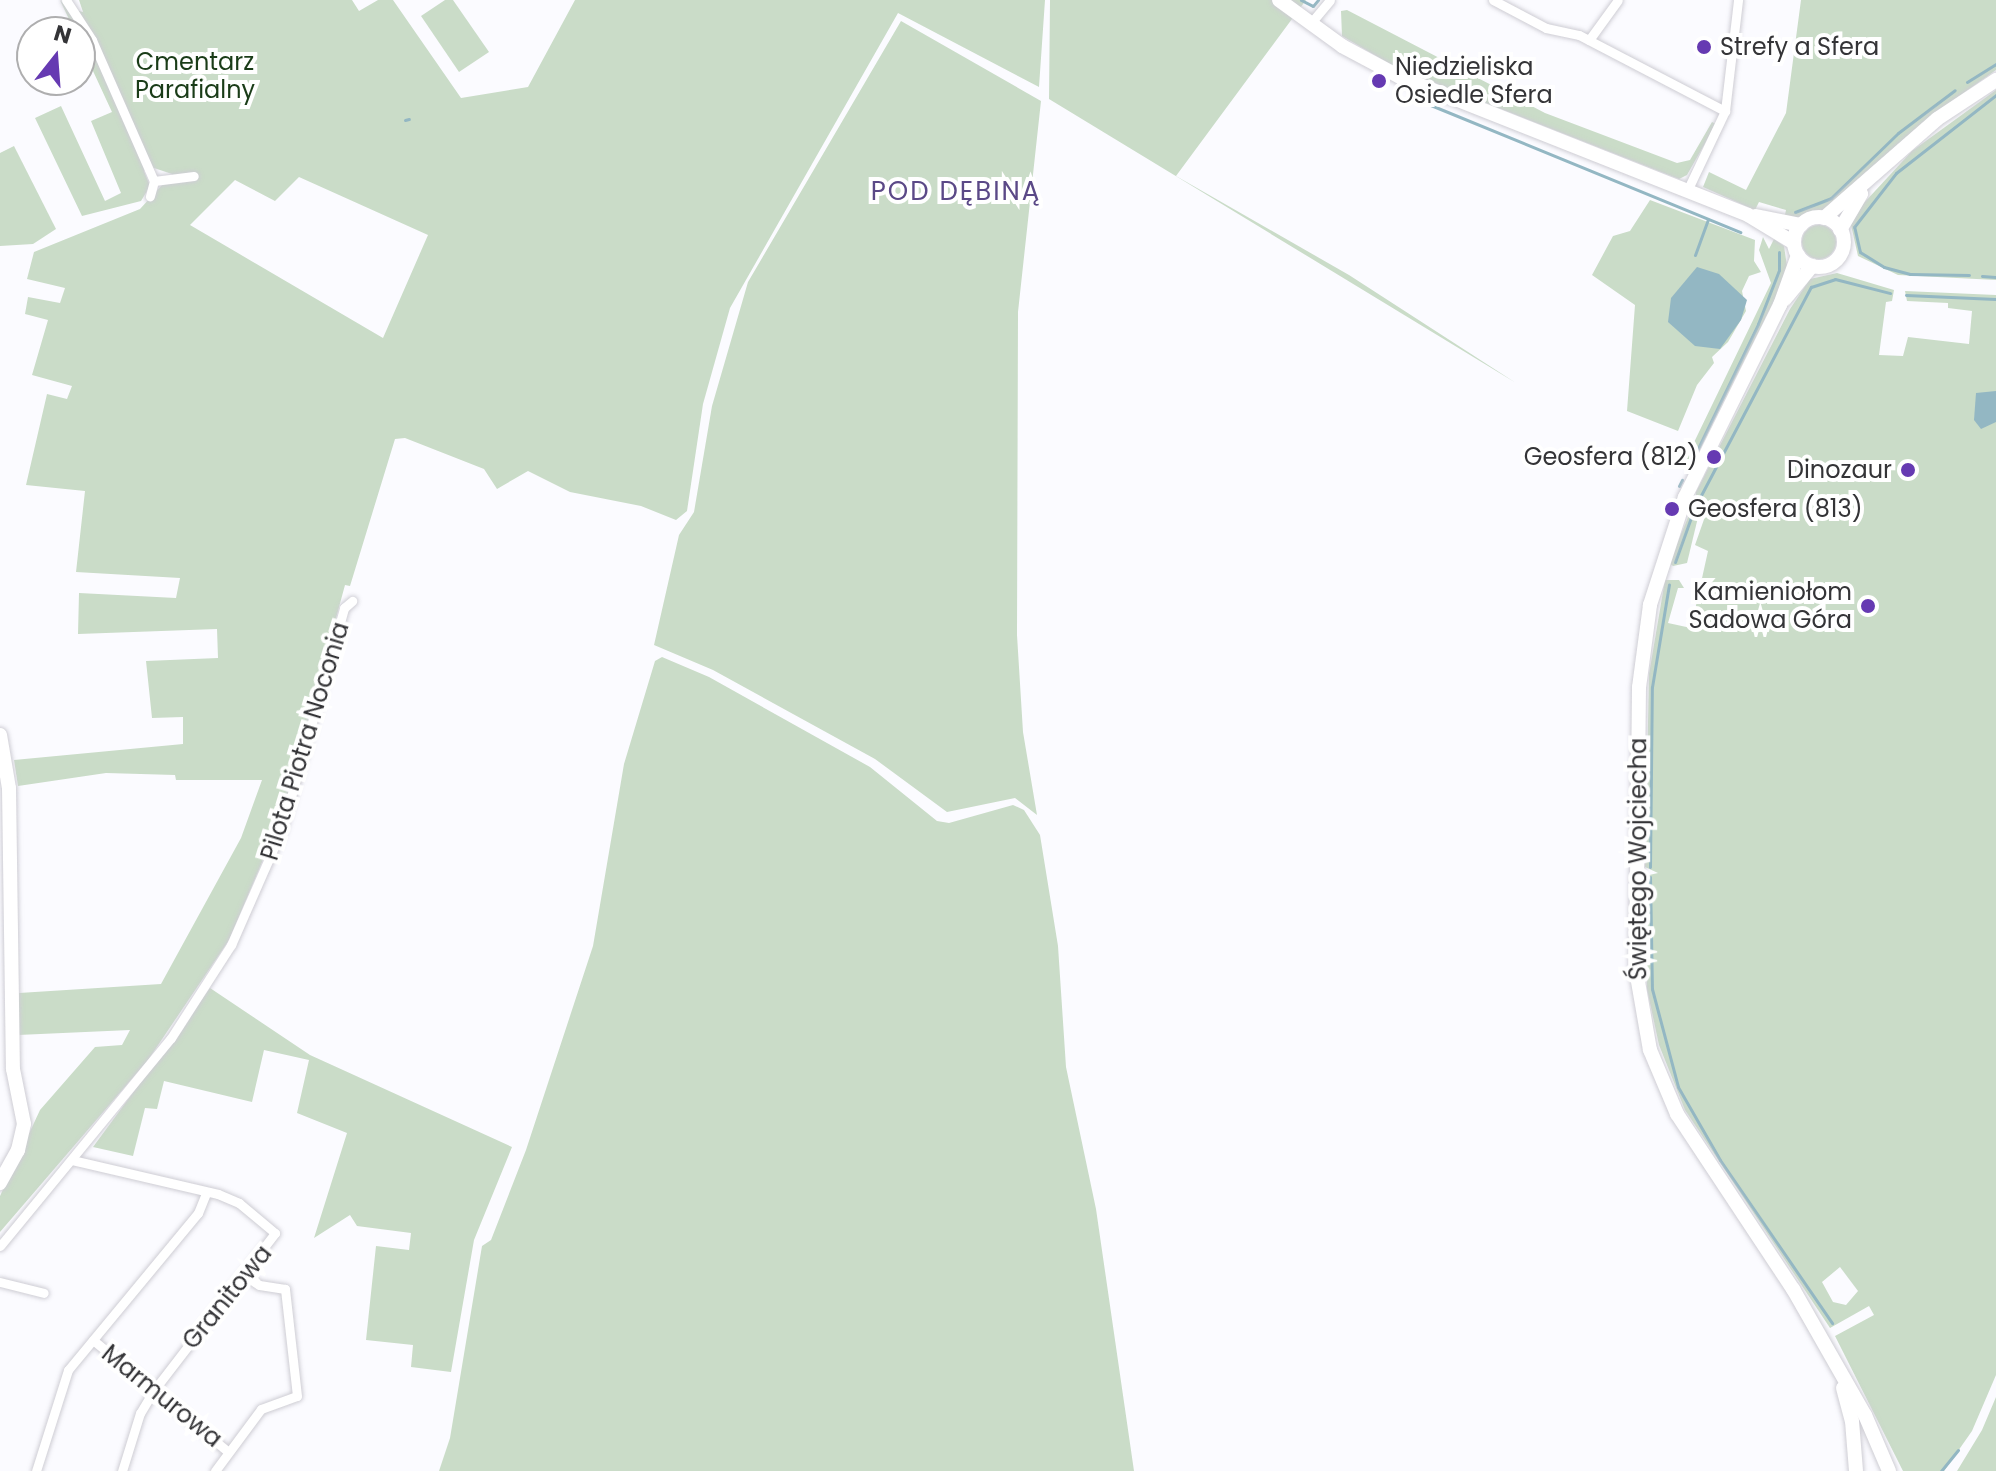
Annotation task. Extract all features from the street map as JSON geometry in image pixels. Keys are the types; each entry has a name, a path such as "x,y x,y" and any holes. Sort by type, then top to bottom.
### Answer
{"street":[{"path":"66,0 92,40 154,181 150,196"},
{"path":"1279,0 1310,24 1400,77 1748,215 1801,225 1824,218 1868,183 1937,119 1996,80"},
{"path":"1310,24 1330,0"},
{"path":"1493,0 1546,28 1567,30 1589,40 1725,111"},
{"path":"1589,40 1618,0"},
{"path":"1687,191 1725,111 1738,0"},
{"path":"154,181 194,176"},
{"path":"1840,230 1868,183"},
{"path":"1748,215 1796,249 1812,266 1838,259 1844,245 1840,230 1824,218"},
{"path":"1796,249 1801,225"},
{"name":"Świętego Wojciecha","path":"1796,249 1780,305 1685,497 1650,605 1639,687 1636,970 1650,1050 1677,1114 1793,1289 1838,1368 1889,1471"},
{"name":"Świętego Wojciecha","path":"1780,305 1812,266"},
{"name":"Pilota Piotra Noconia","path":"0,1246 171,1038 231,945 282,829 344,608 352,601"},
{"path":"0,735 9,788 13,1069 24,1124 18,1150 0,1183"},
{"name":"Granitowa","path":"72,1160 239,1203 275,1233 154,1390 140,1413 122,1471"},
{"path":"36,1471 60,1388 93,1340 198,1213 206,1193"},
{"name":"Marmurowa","path":"93,1340 226,1450 261,1409 297,1396 285,1289 278,1284 259,1285 244,1275"},
{"path":"0,1282 44,1293"},
{"path":"1838,1368 1852,1421 1856,1471"},
{"path":"215,1471 226,1450"}],"green space":[{"name":"Cmentarz Parafialny","path":"60,0 67,8 83,12 79,0 352,0 359,11 378,0 393,0 461,98 528,87 575,0 1045,0 1039,87 898,13 730,308 703,404 687,511 676,520 641,506 570,492 528,471 497,489 484,469 405,438 395,439 350,586 345,585 284,810 229,940 148,1060 0,1232 0,1196 40,1110 95,1047 122,1045 130,1030 18,1035 19,993 161,984 241,838 262,780 176,780 175,775 106,773 18,786 14,760 183,744 183,717 152,718 146,661 218,658 217,629 78,634 79,593 176,598 180,578 76,572 85,491 26,485 47,394 67,399 72,386 32,375 48,320 25,314 28,297 60,303 65,288 27,279 34,252 140,209 172,174 151,167 144,171 150,186 141,201 82,216 35,118 61,106 105,201 121,193 91,121 112,112 96,78 96,16 68,16","holes":["299,177 428,235 383,338 190,225 235,180 275,201"]},
{"path":"445,0 453,0 489,52 459,72 421,16"},
{"path":"1050,0 1306,0 1176,176 1349,275 1516,383 1049,99"},
{"path":"1801,0 1996,0 1996,70 1938,111 1822,214 1797,220 1784,219 1786,210 1759,202 1755,210 1703,187 1709,172 1746,190 1786,113"},
{"path":"1347,10 1545,113 1677,163 1690,160 1712,122 1716,124 1687,175 1679,179 1397,68 1342,36 1341,11"},
{"path":"901,21 1041,101 1018,312 1017,635 1023,732 1037,815 1015,798 947,812 875,759 713,670 654,645 679,535 694,512 712,406 748,282"},
{"path":"1996,90 1996,280 1898,275 1858,256 1851,225 1863,204 1912,151"},
{"path":"14,146 56,229 33,244 0,246 0,153"},
{"path":"1650,200 1755,240 1754,261 1761,272 1749,276 1742,291 1746,311 1728,342 1712,357 1714,363 1697,385 1678,431 1627,411 1635,305 1592,275 1613,236 1630,231"},
{"path":"1819,225 1831,230 1836,242 1831,254 1819,259 1807,254 1802,242 1807,230"},
{"path":"1763,237 1769,249 1774,239 1784,246 1788,273 1689,470 1684,463 1771,283 1759,250"},
{"path":"1837,273 1894,290 1892,301 1886,302 1879,355 1903,356 1908,337 1969,344 1972,311 1948,308 1948,303 1907,301 1905,291 1996,295 1996,1375 1972,1431 1944,1471 1903,1471 1835,1336 1874,1315 1869,1306 1830,1328 1685,1110 1659,1045 1647,989 1645,876 1658,873 1645,867 1649,674 1665,580 1679,580 1684,588 1678,588 1668,623 1691,628 1708,551 1695,545 1708,508 1696,499 1696,492 1790,309 1810,279","holes":["1840,1267 1858,1291 1846,1305 1833,1302 1822,1282"]},
{"path":"1694,503 1700,509 1687,563 1673,566 1669,563"},
{"path":"662,657 709,677 870,767 937,821 949,823 1013,805 1024,810 1040,835 1058,946 1066,1067 1096,1209 1134,1471 439,1471 450,1438 482,1246 491,1240 526,1150 593,946 624,764 655,661"},
{"path":"210,988 310,1055 512,1147 474,1240 451,1372 411,1367 413,1345 366,1340 376,1246 409,1250 411,1233 357,1226 350,1215 314,1238 347,1133 297,1113 309,1060 264,1050 252,1102 164,1081 157,1109 145,1108 133,1156 93,1147"},
{"path":"1996,1397 1996,1471 1957,1471 1982,1430"}],"water":[{"path":"1697,267 1719,274 1747,300 1741,320 1720,349 1695,346 1668,322 1671,298"},
{"path":"1996,391 1996,422 1981,429 1974,420 1976,393"}],"waterway":[{"path":"1301,0 1313,6 1318,0"},
{"path":"1967,82 1996,64"},
{"path":"1795,212 1831,198 1898,133 1955,90"},
{"path":"1969,275 1910,274 1884,267 1860,252 1854,227 1896,173 1996,95"},
{"path":"1411,97 1740,232"},
{"path":"405,120 409,119"},
{"path":"1695,255 1708,219"},
{"path":"1689,467 1758,324 1779,270 1779,252"},
{"path":"1982,276 1996,277"},
{"path":"1699,499 1811,287 1835,279 1890,293"},
{"path":"1906,295 1996,299"},
{"path":"1679,486 1682,480"},
{"path":"1675,562 1695,506"},
{"path":"1650,867 1652,687 1669,584"},
{"path":"1650,877 1652,989 1678,1087 1720,1160 1832,1323"},
{"path":"1941,1471 1958,1450"}],"place":[{"name":"Strefy a Sfera","path":"1704,47"},
{"name":"Niedzieliska Osiedle Sfera","path":"1379,81"},
{"name":"Geosfera (812)","path":"1714,457"},
{"name":"Dinozaur","path":"1908,470"},
{"name":"Geosfera (813)","path":"1672,509"},
{"name":"Kamieniołom Sadowa Góra","path":"1868,606"}],"district":[{"name":"POD DĘBINĄ","path":"956,192"}]}
